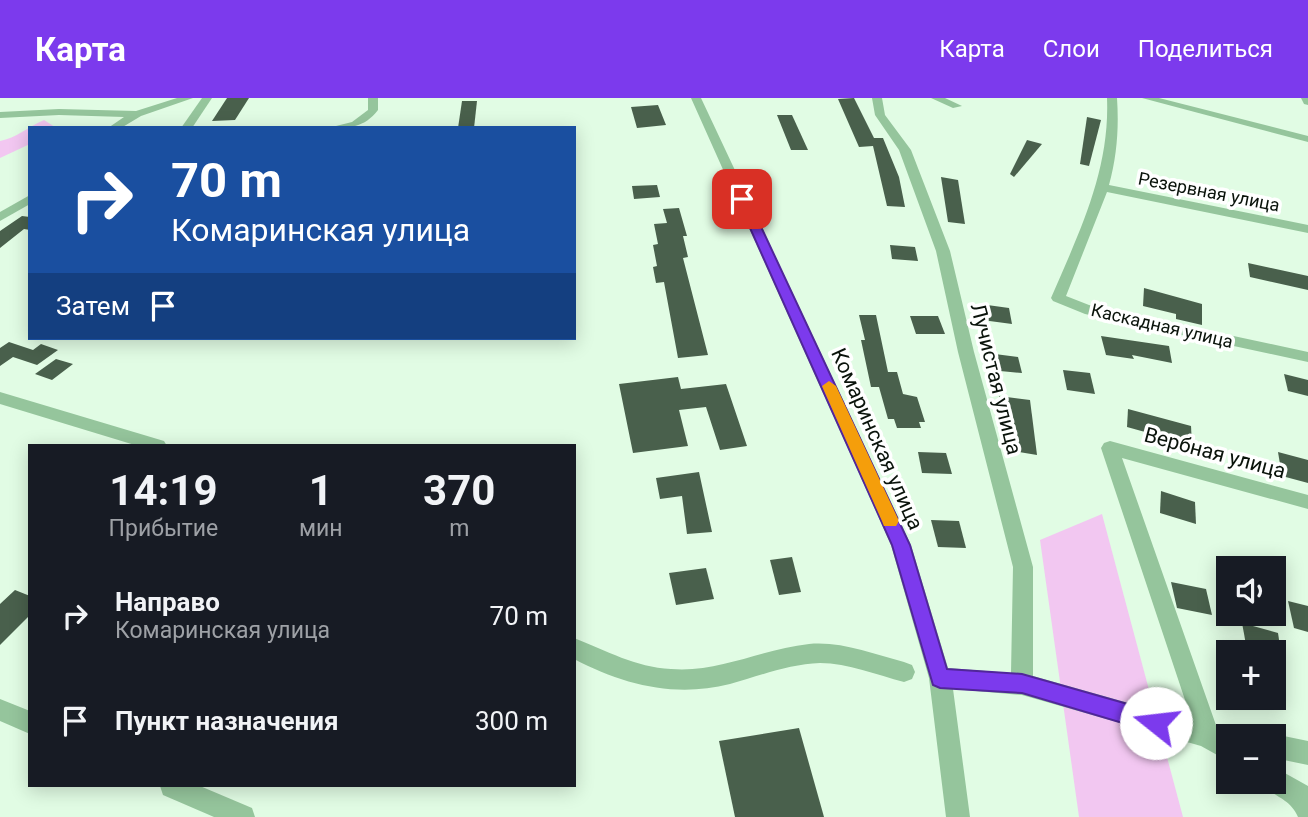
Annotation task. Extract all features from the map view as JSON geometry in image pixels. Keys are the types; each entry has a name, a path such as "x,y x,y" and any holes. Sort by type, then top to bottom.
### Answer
{"street":[{"path":"116,126 137,114 188,98"},
{"path":"187,126 207,98"},
{"path":"353,126 365,120 373,110 373,98"},
{"name":"Комаринская улица","path":"696,98 901,545 940,678 958,817"},
{"name":"Лучистая улица","path":"877,98 880,115 905,150 943,251 966,352 1023,567 1022,684"},
{"path":"936,98 957,106"},
{"name":"Каскадная улица","path":"1112,98 1114,141 1103,188 1058,298 1085,309 1308,357"},
{"path":"1147,98 1308,139"},
{"path":"0,115 59,112 137,114"},
{"name":"Резервная улица","path":"1103,188 1308,229"},
{"path":"0,217 28,200"},
{"path":"0,398 151,444"},
{"name":"Вербная улица","path":"1216,727 1110,448 1308,502"},
{"path":"576,649 615,668 663,678 702,679 809,653 833,654 904,672"},
{"path":"940,678 1022,684 1216,741"},
{"path":"0,710 28,722"},
{"path":"1286,749 1308,753"},
{"path":"174,787 243,817"},
{"path":"1286,787 1301,796 1308,811"}],"shaded area":[{"path":"44,120 53,126 33,126"},
{"path":"28,129 28,145 0,158 0,141"},
{"path":"1102,514 1183,817 1079,817 1040,540"}],"building":[{"path":"227,98 249,98 235,120 212,121"},
{"path":"854,98 874,138 883,138 899,177 905,207 887,206 873,146 859,147 838,99"},
{"path":"462,101 477,101 474,126 458,126"},
{"path":"658,105 666,125 637,128 631,107"},
{"path":"777,115 792,115 808,150 791,150"},
{"path":"1087,117 1101,120 1089,166 1080,164"},
{"path":"1027,140 1042,144 1014,177 1010,174"},
{"path":"941,177 958,180 965,224 948,222"},
{"path":"657,185 660,197 634,199 632,186"},
{"path":"679,208 687,236 683,236 688,257 683,258 708,355 678,358 664,282 656,283 653,267 657,266 653,245 658,244 654,224 667,223 663,209"},
{"path":"22,216 28,217 28,230 24,229 0,248 0,231"},
{"path":"890,245 915,247 918,261 892,259"},
{"path":"1248,263 1308,276 1308,290 1250,277"},
{"path":"1144,288 1202,304 1202,325 1176,319 1176,314 1143,306"},
{"path":"980,304 1009,308 1012,324 982,320"},
{"path":"859,315 876,315 888,372 897,372 903,394 917,397 925,422 919,422 921,428 897,428 894,419 888,419 879,387 871,387 861,340 865,340"},
{"path":"910,316 938,316 945,334 916,334"},
{"path":"1101,336 1169,346 1172,363 1132,355 1134,359 1106,355"},
{"path":"9,342 33,350 41,344 58,350 37,365 13,357 0,366 0,348"},
{"path":"987,353 1018,357 1022,373 990,370"},
{"path":"56,359 73,364 52,380 35,374"},
{"path":"1063,370 1090,373 1095,394 1067,390"},
{"path":"1284,374 1308,380 1308,396 1288,391"},
{"path":"678,377 681,389 726,384 747,446 720,450 706,407 679,410 688,446 633,453 619,384"},
{"path":"999,396 1030,400 1037,455 1007,450"},
{"path":"1128,409 1191,426 1192,445 1127,427"},
{"path":"918,452 946,453 952,474 922,473"},
{"path":"1278,452 1308,460 1308,483 1282,476"},
{"path":"699,472 712,532 687,534 682,496 660,499 656,478"},
{"path":"1161,491 1195,502 1196,524 1160,513"},
{"path":"931,520 959,521 966,548 938,547"},
{"path":"792,557 801,592 779,595 770,560"},
{"path":"706,568 714,599 676,605 669,573"},
{"path":"1171,582 1206,589 1212,615 1177,608"},
{"path":"15,590 28,595 28,617 0,645 0,604"},
{"path":"1288,601 1308,606 1308,632 1294,628"},
{"path":"1243,626 1278,633 1279,640 1245,640"},
{"path":"799,728 824,817 735,817 719,741"}],"slow traffic":[{"path":"829,386 890,521"}],"route":[{"path":"742,199 901,545 940,678 1022,684 1156,723"}]}
